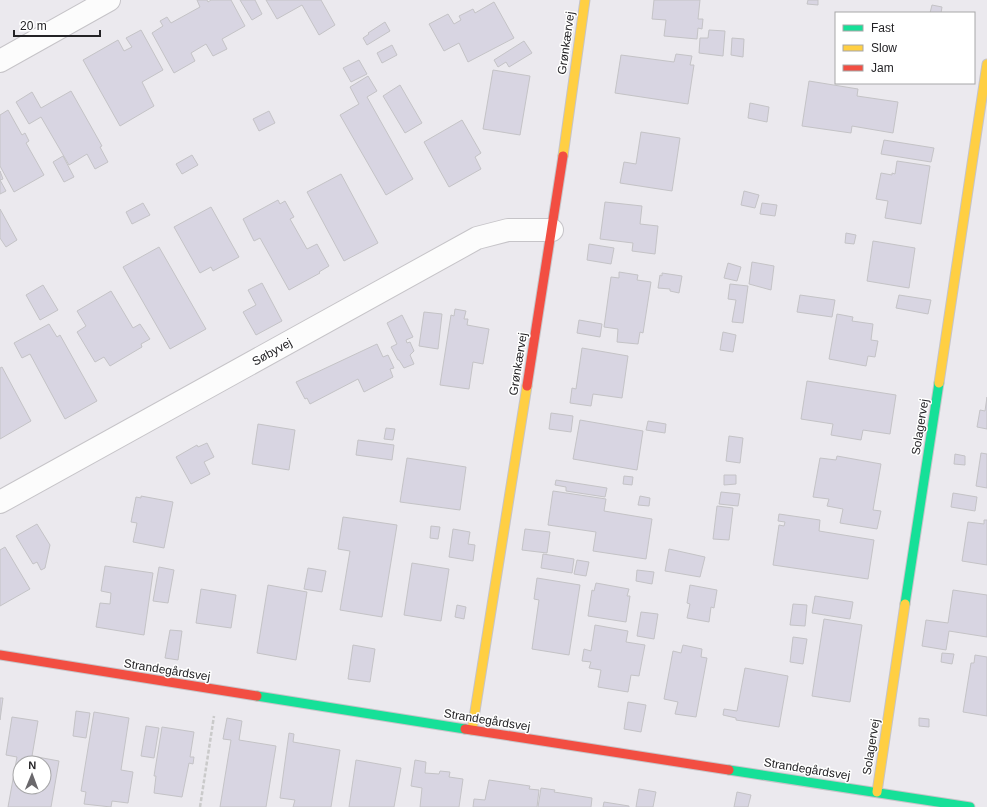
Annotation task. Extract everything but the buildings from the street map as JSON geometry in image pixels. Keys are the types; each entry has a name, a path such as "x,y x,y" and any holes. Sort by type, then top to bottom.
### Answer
{"street":[{"path":"0,61 110,0"},
{"name":"Grønkærvej","path":"472,730 552,230 585,0"},
{"name":"Solagervej","path":"877,792 987,64"},
{"name":"Søbyvej","path":"0,502 477,238 508,230 552,230"},
{"name":"Strandegårdsvej","path":"0,655 970,807"}],"path":[{"path":"200,807 218,690"}],"traffic: fast":[{"path":"905,604 939,383"},
{"path":"257,696 465,729"},
{"path":"729,770 970,807"}],"traffic: slow":[{"path":"563,156 585,0"},
{"path":"939,383 987,64"},
{"path":"472,730 527,386"},
{"path":"877,792 905,604"}],"traffic: jam":[{"path":"527,386 563,156"},
{"path":"0,655 257,696"},
{"path":"465,729 729,770"}]}
